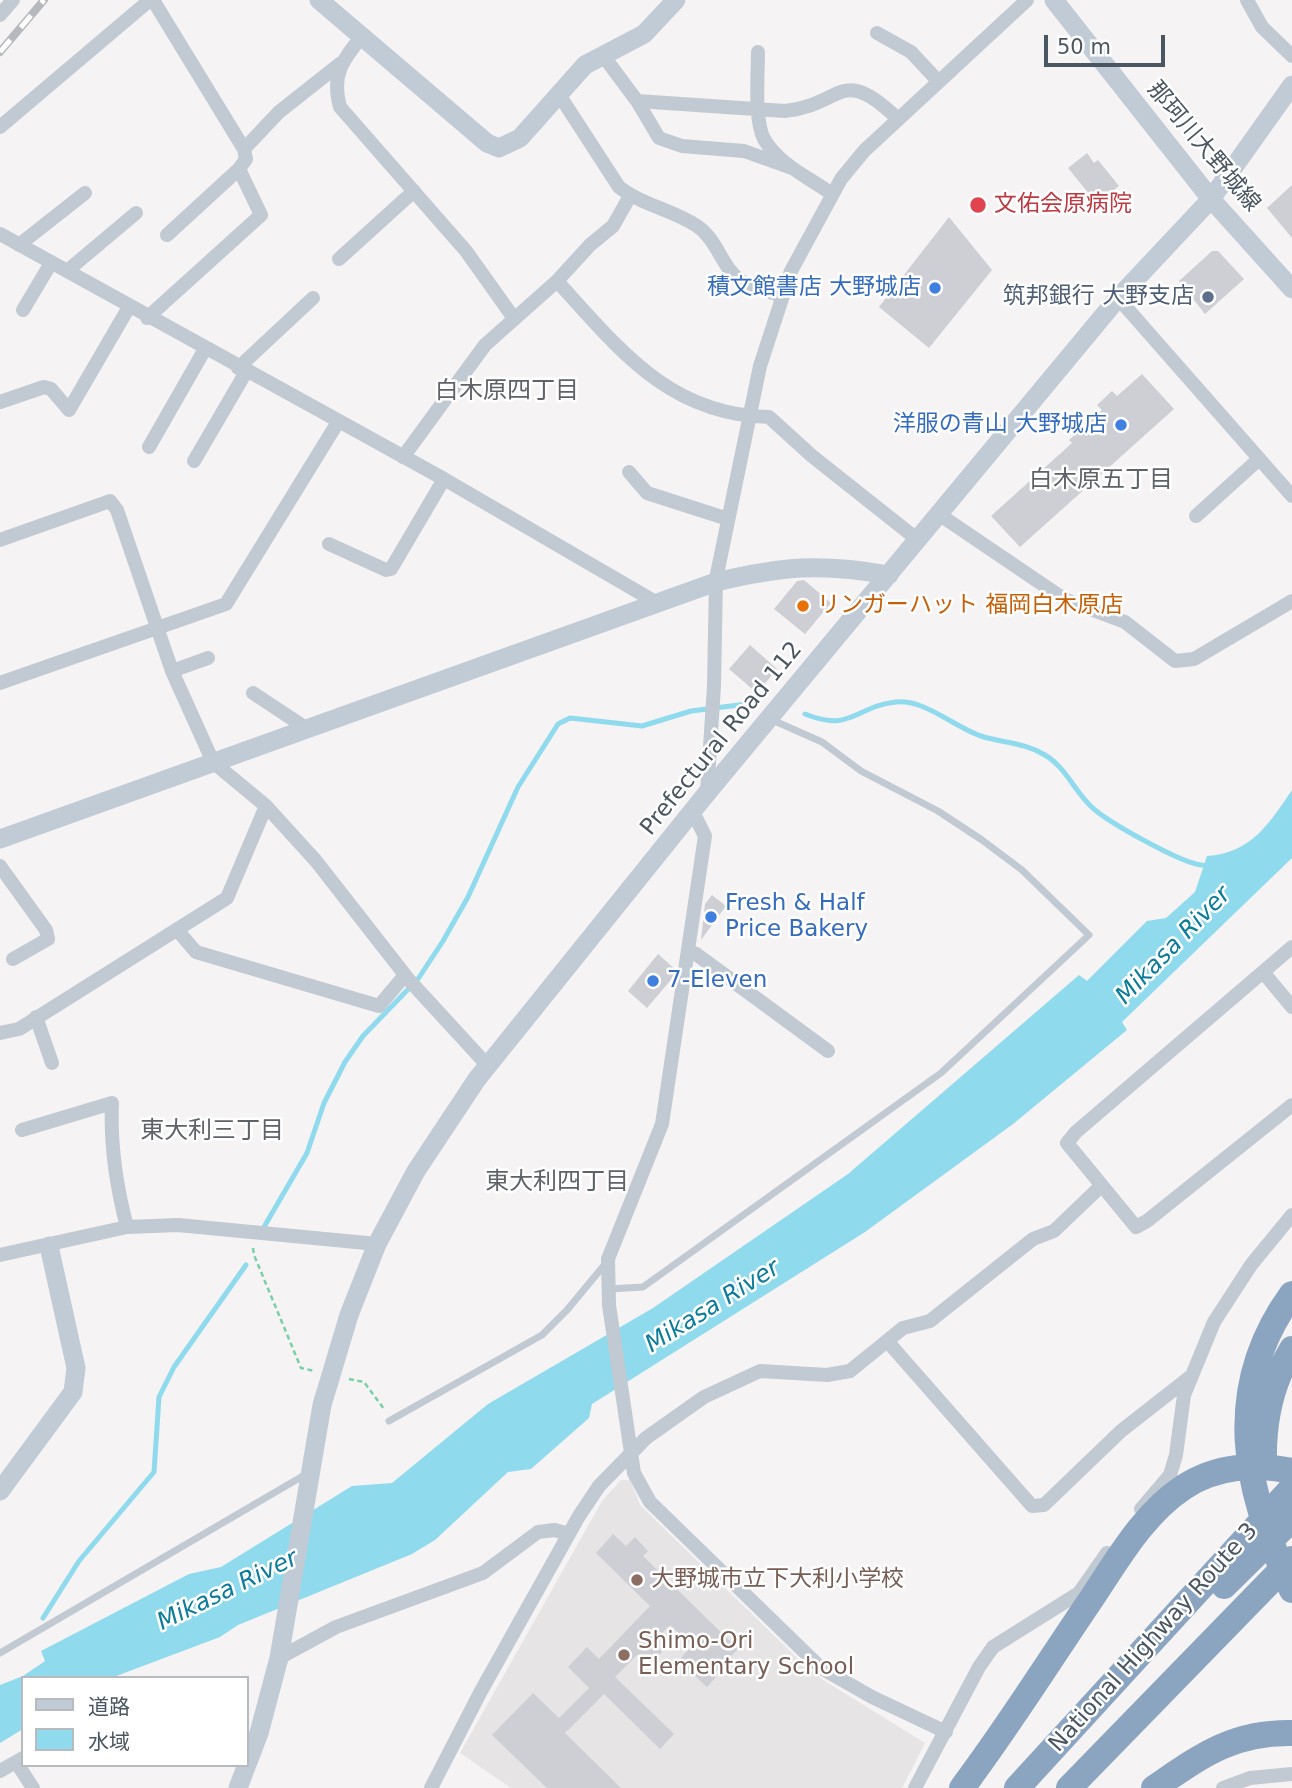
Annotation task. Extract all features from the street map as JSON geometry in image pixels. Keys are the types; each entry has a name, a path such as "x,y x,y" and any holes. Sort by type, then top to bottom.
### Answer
{"highway":[{"path":"1291,1579 1247,1444 1249,1395 1267,1337 1292,1294"},
{"path":"1258,1480 1266,1419 1273,1391 1292,1349"},
{"path":"962,1788 1116,1562 1168,1498 1185,1486 1226,1469 1259,1466 1292,1471"},
{"name":"National Highway Route 3","path":"1017,1788 1292,1488"},
{"path":"1017,1788 1292,1519"},
{"name":"National Highway Route 3","path":"1070,1788 1291,1579"},
{"path":"1154,1788 1220,1745 1268,1733 1292,1733"}],"main road":[{"path":"319,0 493,146 511,145 520,138 585,65 644,34 676,0"},
{"name":"那珂川大野城線","path":"1054,0 1211,199 1292,289"},
{"name":"Prefectural Road 112","path":"279,1658 325,1392 348,1315 377,1244 416,1171 488,1066 707,793 1118,298 1211,199 1292,85"},
{"path":"0,839 716,582 801,565 843,567 888,575"},
{"path":"0,1491 73,1392 76,1368 49,1246"},
{"path":"248,1762 259,1733 279,1658"},
{"path":"238,1788 246,1767"}],"street":[{"path":"0,127 152,0 244,149 246,159 239,169 167,235"},
{"path":"707,793 713,706 716,582 760,366 791,271 832,194 864,151 1027,0"},
{"path":"1247,0 1262,27 1292,55"},
{"path":"877,33 911,52 938,81"},
{"path":"244,149 279,112 341,63 362,36"},
{"path":"758,52 759,110 763,138 792,168 832,194"},
{"path":"602,54 637,100 659,138 682,146 744,151 792,168"},
{"path":"341,63 337,96 340,107 466,251 513,317"},
{"path":"637,100 759,110 802,109 845,89 863,92 898,119"},
{"path":"558,93 620,187 630,196 656,204 697,226 706,233 740,280 782,296"},
{"path":"147,318 261,215 239,169"},
{"path":"340,259 414,191"},
{"path":"19,245 85,193"},
{"path":"403,457 485,345 513,317 557,281 590,245 613,226 630,196"},
{"path":"67,271 136,213"},
{"path":"0,234 147,318 444,479 659,604"},
{"path":"23,310 51,263"},
{"path":"557,281 650,378 697,405 750,417 769,417 812,456 918,540"},
{"path":"194,461 242,370 313,298"},
{"path":"1118,298 1292,496"},
{"path":"0,402 44,387 51,389 69,410 129,307"},
{"path":"149,447 205,349"},
{"path":"0,683 226,604 338,422"},
{"path":"1196,516 1259,459"},
{"path":"629,472 647,493 729,519"},
{"path":"329,544 386,570 391,569 444,479"},
{"path":"0,540 110,501 117,510 172,671 213,762 266,806 316,861 410,982 488,1066"},
{"path":"940,515 1064,599 1125,622 1175,662 1194,659 1292,601"},
{"path":"172,671 208,658"},
{"path":"253,693 306,727"},
{"path":"0,1033 19,1029 227,898 266,806"},
{"path":"693,812 705,835 690,953 662,1124 608,1259 609,1305 634,1473 650,1502 821,1668 872,1697 946,1732"},
{"path":"0,866 46,930 48,939 13,959"},
{"path":"178,931 196,952 379,1006 410,982"},
{"path":"1292,947 1076,1132 1067,1143 1136,1227 1292,1104"},
{"path":"690,953 696,954 828,1051"},
{"path":"1263,972 1292,1007"},
{"path":"36,1017 52,1063"},
{"path":"22,1130 112,1103 113,1162 127,1227"},
{"path":"432,1788 568,1534 599,1486 630,1449 704,1397 760,1371 827,1375 850,1371 903,1328 930,1321 958,1302 1033,1240 1054,1231 1074,1215 1101,1186"},
{"path":"915,1788 979,1667 993,1647 1079,1592 1108,1551 1170,1475 1191,1376 1214,1322 1251,1265 1292,1215"},
{"path":"0,1255 127,1227 178,1226 377,1244"},
{"path":"888,1342 1032,1506 1036,1507 1044,1505 1121,1431 1191,1376"},
{"path":"279,1658 336,1627 483,1573 538,1532 555,1530 568,1534"},
{"path":"0,1771 20,1760"},
{"path":"23,1767 33,1788"},
{"path":"1223,1788 1274,1773 1292,1774"}],"lane":[{"path":"608,1289 643,1287 855,1138 941,1073 1089,935 1022,870 971,832 939,811 861,771 822,742 769,719"},
{"path":"389,1422 542,1335 567,1310 608,1259"},
{"path":"0,1653 308,1481"}],"path":[{"path":"253,1234 254,1255 292,1344"}],"shaded area":[{"name":"大野城市立下大利小学校","path":"621,1480 630,1480 640,1505 795,1656 823,1680 925,1743 902,1788 511,1788 460,1753 602,1501"}],"water":[{"name":"Mikasa River","path":"1292,790 1292,858 1122,1022 1127,1030 1013,1124 865,1232 592,1404 589,1418 531,1469 508,1472 435,1540 412,1554 238,1625 220,1637 116,1676 23,1676 45,1661 41,1651 189,1574 221,1567 352,1486 392,1483 488,1404 653,1308 848,1174 1079,975 1087,981 1147,921 1166,918 1195,892 1207,856 1222,854 1247,843 1275,814"},
{"path":"21,1677 21,1730 0,1743 0,1685"}],"building":[{"path":"1087,153 1094,163 1098,160 1119,186 1103,198 1100,195 1094,200 1068,168"},
{"path":"1292,185 1292,238 1267,208"},
{"name":"積文館書店 大野城店","path":"949,217 992,270 929,348 879,307"},
{"name":"筑邦銀行 大野支店","path":"1212,251 1218,251 1244,279 1205,314 1179,281"},
{"path":"1142,374 1174,409 1020,547 991,516 1072,443 1069,440 1102,410 1097,405 1112,391 1117,396"},
{"name":"リンガーハット 福岡白木原店","path":"804,580 831,603 805,634 774,609 797,581"},
{"path":"750,645 777,669 757,693 729,669"},
{"name":"Fresh & Half Price Bakery","path":"712,895 726,906 701,940 705,904"},
{"name":"7-Eleven","path":"658,954 675,969 675,975 647,1008 628,991"},
{"path":"613,1534 626,1546 635,1537 648,1551 643,1556 738,1649 713,1675 716,1677 707,1687 678,1661 692,1646 670,1625 653,1642 662,1652 649,1665 638,1654 615,1677 674,1734 660,1749 604,1694 565,1733 621,1788 547,1788 492,1735 533,1693 559,1718 589,1688 568,1667 587,1647 599,1659 650,1606 596,1553"}],"waterway":[{"path":"805,714 833,721 853,717 882,704 907,702 918,705 973,733 1038,751 1053,760 1095,810 1169,853 1199,865 1208,865"},
{"path":"264,1227 307,1153 324,1103 345,1062 363,1036 418,979 443,941 468,897 518,787 558,724 570,718 642,726 691,711 755,703"},
{"path":"43,1618 79,1561 154,1472 159,1397 174,1367 246,1265"}],"railway":[{"path":"0,52 44,0"}],"place":[{"name":"文佑会原病院","path":"978,205"},
{"name":"積文館書店 大野城店","path":"935,288"},
{"name":"筑邦銀行 大野支店","path":"1208,297"},
{"name":"洋服の青山 大野城店","path":"1121,425"},
{"name":"リンガーハット 福岡白木原店","path":"803,606"},
{"name":"Fresh & Half Price Bakery","path":"711,917"},
{"name":"7-Eleven","path":"653,981"},
{"name":"大野城市立下大利小学校","path":"637,1580"},
{"name":"Shimo-Ori Elementary School","path":"624,1655"}],"district":[{"name":"白木原四丁目","path":"507,392"},
{"name":"白木原五丁目","path":"1101,481"},
{"name":"東大利三丁目","path":"212,1132"},
{"name":"東大利四丁目","path":"557,1183"}]}
